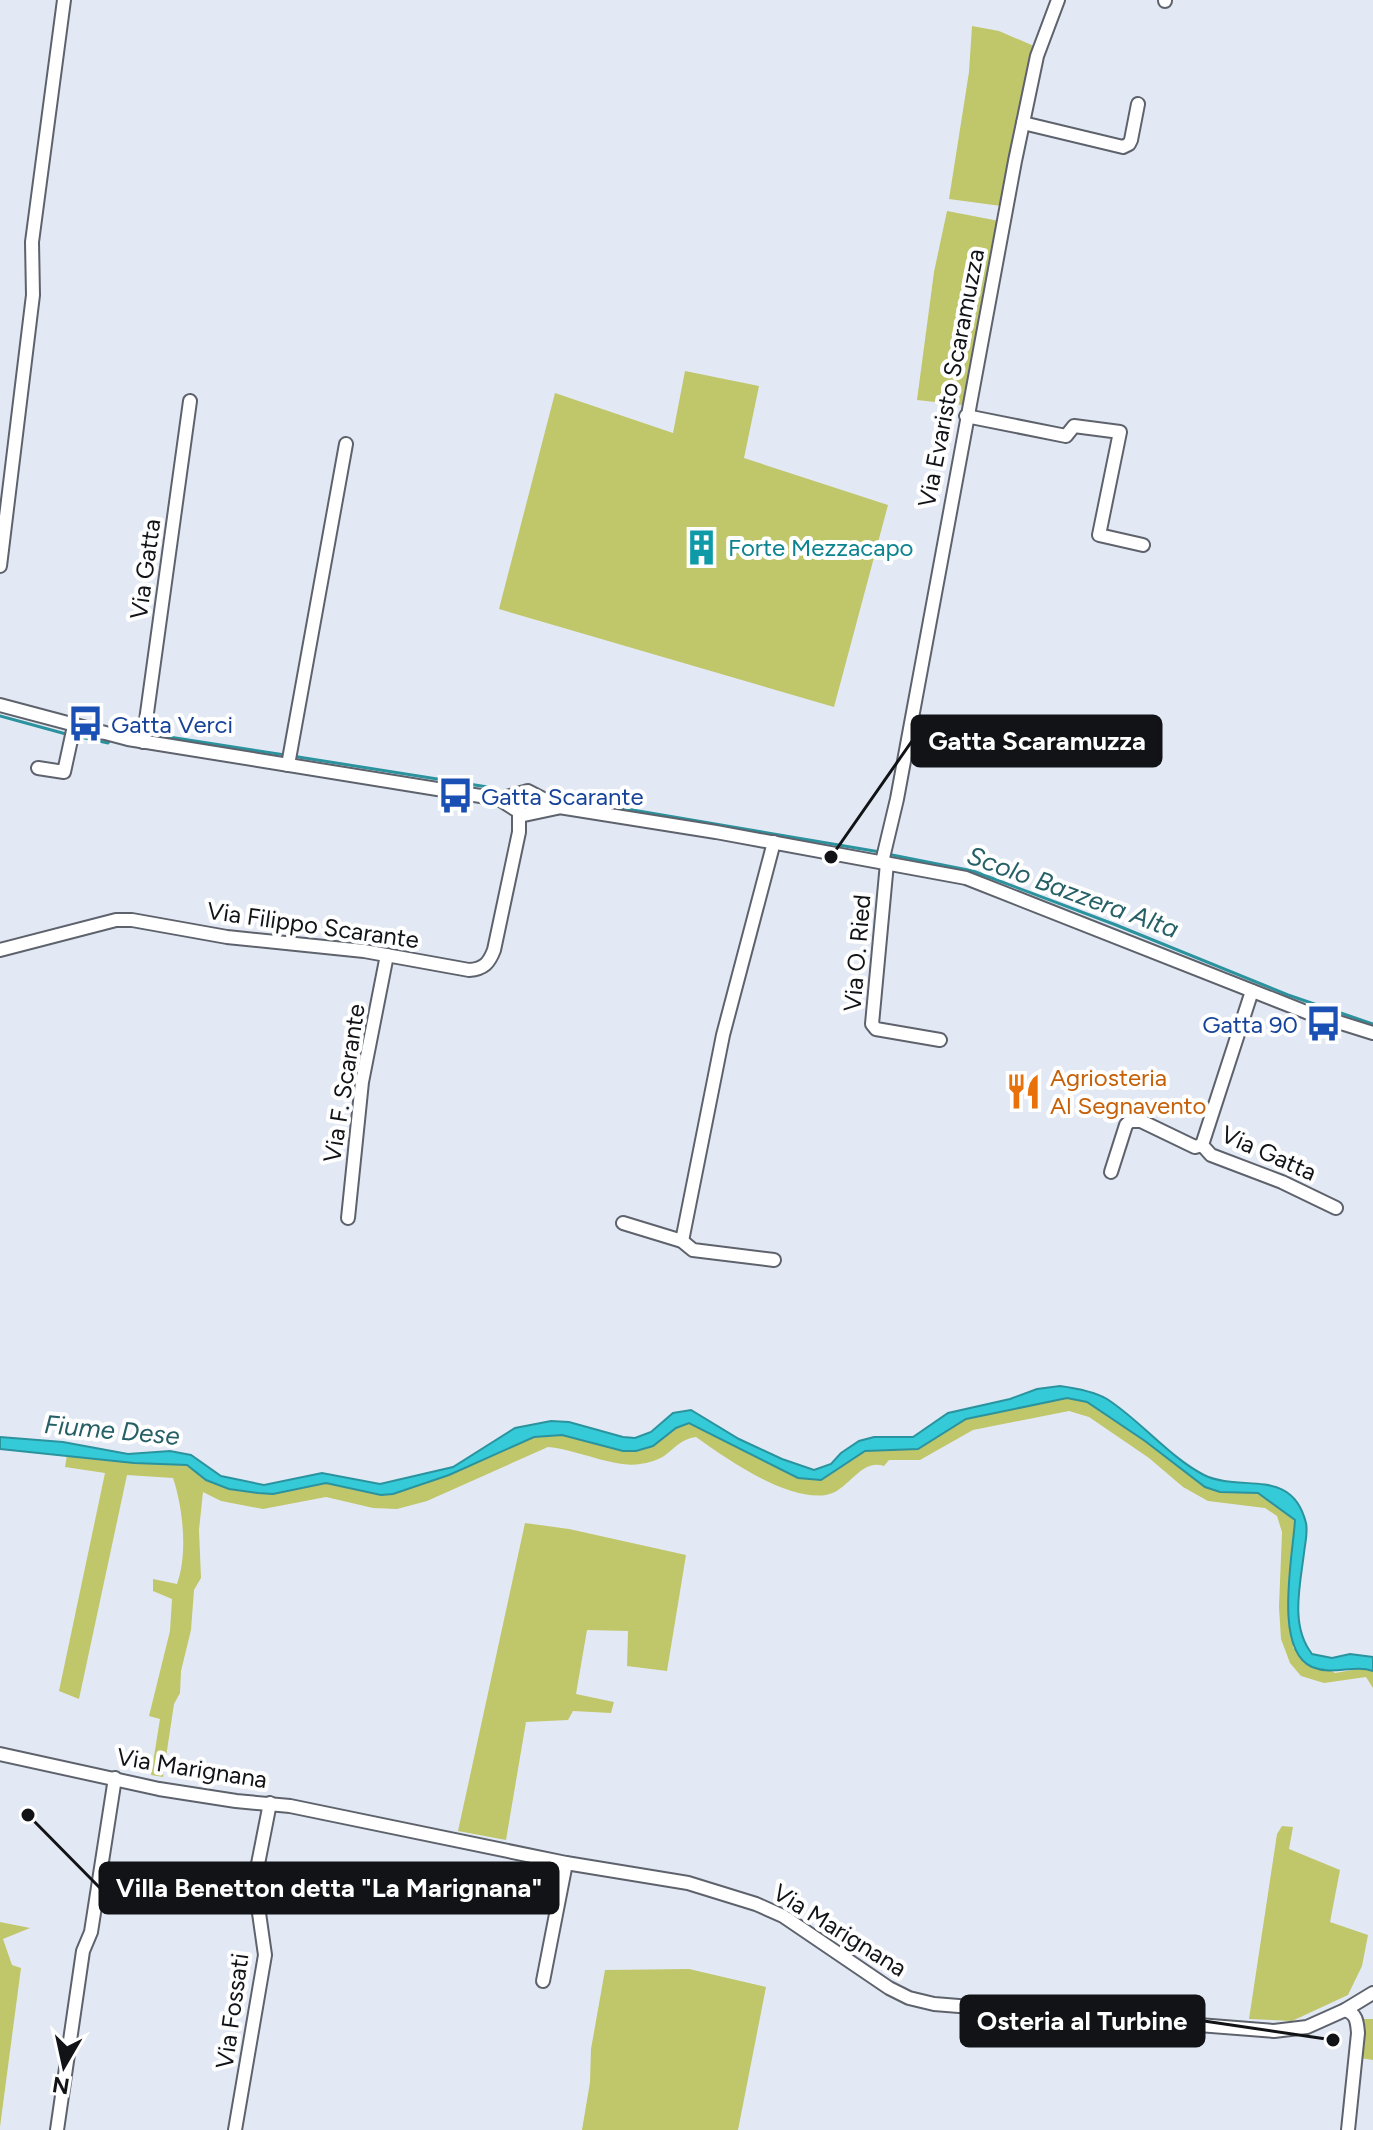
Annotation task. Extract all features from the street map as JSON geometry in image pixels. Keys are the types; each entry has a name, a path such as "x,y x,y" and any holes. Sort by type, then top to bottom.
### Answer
{"street":[{"path":"0,566 33,295 32,242 64,0"},
{"name":"Via Evaristo Scaramuzza","path":"885,863 1023,123 1042,38 1058,0"},
{"path":"1023,123 1123,147 1131,140 1138,104"},
{"name":"Via Gatta","path":"144,737 190,401"},
{"path":"966,416 1066,436 1074,426 1120,432 1099,535 1143,545"},
{"path":"289,760 346,444"},
{"path":"0,705 74,726 289,760 499,799 526,812 559,807"},
{"path":"38,768 64,772 74,726"},
{"path":"499,799 532,792 539,799 559,807 774,842 979,882 1252,991 1333,1022 1373,1033"},
{"path":"519,794 515,803 526,812"},
{"path":"526,812 540,804 539,799"},
{"name":"Via Filippo Scarante","path":"0,950 123,919 227,937 387,955 469,970 486,964 494,950 526,812"},
{"path":"682,1241 727,1019 774,842"},
{"name":"Via O. Ried","path":"885,863 872,1024 876,1029 940,1040"},
{"name":"Via F. Scarante","path":"348,1218 362,1082 387,955"},
{"name":"Via Gatta","path":"1252,991 1202,1145 1211,1155 1282,1182 1336,1208"},
{"path":"1111,1172 1130,1121 1141,1121 1195,1147 1202,1145"},
{"path":"623,1223 682,1241 693,1250 774,1260"},
{"name":"Via Marignana","path":"0,1754 203,1796 270,1803 566,1863 688,1883 756,1904 802,1927 889,1988 909,1998 934,2004 1274,2031 1307,2027 1373,1993"},
{"path":"57,2130 83,1951 91,1932 115,1778"},
{"name":"Via Fossati","path":"235,2130 265,1955 257,1899 257,1869 270,1803"},
{"path":"543,1981 566,1863"},
{"path":"1345,2010 1357,2020 1358,2033 1348,2130"}],"green space":[{"path":"972,26 999,31 1034,46 1001,206 949,199 969,72"},
{"path":"947,211 999,221 963,405 917,400 934,272"},
{"path":"685,371 759,386 744,458 888,505 834,707 499,609 555,393 673,433"},
{"path":"1067,1398 1087,1402 1221,1492 1258,1493 1295,1520 1293,1648 1335,1673 1364,1668 1373,1671 1373,1688 1366,1677 1324,1683 1301,1676 1290,1663 1281,1639 1282,1532 1277,1516 1265,1508 1208,1501 1183,1487 1149,1458 1089,1417 1069,1411 973,1430 920,1460 889,1460 884,1466 868,1467 841,1488 826,1495 793,1492 775,1485 740,1467 696,1437 682,1442 659,1459 631,1465 548,1447 427,1501 397,1509 373,1508 326,1497 263,1509 221,1501 203,1492 199,1530 201,1578 194,1590 191,1630 181,1671 180,1693 174,1704 163,1777 151,1775 160,1719 149,1716 170,1631 172,1599 153,1591 153,1579 177,1584 182,1559 182,1517 173,1478 127,1475 79,1699 59,1691 105,1473 65,1467 67,1455 134,1463 187,1465 206,1480 229,1489 326,1483 381,1495 393,1494 449,1475 534,1436 562,1435 623,1451 653,1446 676,1428 689,1423 821,1480 865,1451 917,1449 966,1419"},
{"path":"525,1523 569,1529 686,1555 667,1671 627,1666 628,1631 587,1630 576,1694 614,1702 611,1713 573,1711 568,1720 526,1722 506,1840 458,1831"},
{"path":"1282,1826 1293,1827 1289,1849 1340,1870 1330,1922 1368,1935 1362,1966 1348,1995 1292,2021 1249,2019 1277,1834"},
{"path":"0,1922 30,1928 3,1939 12,1965 21,1968 0,2127"},
{"path":"689,1969 766,1987 738,2130 582,2130 590,2082 591,2049 605,1970"},
{"path":"1360,2019 1373,2019 1373,2060 1360,2058"}],"water":[{"path":"1060,1386 1107,1399 1178,1458 1204,1475 1218,1480 1264,1484 1289,1494 1299,1505 1307,1527 1298,1605 1305,1643 1312,1654 1332,1658 1350,1654 1373,1657 1373,1671 1320,1669 1312,1667 1300,1657 1293,1642 1288,1600 1295,1520 1258,1493 1220,1492 1205,1487 1087,1402 1067,1398 966,1419 918,1449 865,1451 821,1480 798,1478 689,1423 676,1428 653,1446 636,1451 623,1451 562,1435 534,1437 449,1475 393,1494 381,1495 326,1483 273,1494 258,1493 229,1489 206,1480 187,1465 134,1463 0,1449 0,1437 63,1442 128,1454 170,1451 191,1455 221,1476 264,1485 322,1473 380,1484 453,1467 515,1428 551,1421 569,1422 635,1438 651,1432 673,1413 691,1410 739,1439 814,1470 831,1464 859,1441 874,1437 913,1437 948,1413 1010,1399 1037,1389"}],"waterway":[{"name":"Scolo Bazzera Alta","path":"0,716 66,734"},
{"name":"Scolo Bazzera Alta","path":"115,730 142,733"},
{"name":"Scolo Bazzera Alta","path":"150,734 285,755"},
{"name":"Scolo Bazzera Alta","path":"76,736 108,743 110,740"},
{"name":"Scolo Bazzera Alta","path":"292,756 494,788"},
{"name":"Scolo Bazzera Alta","path":"562,798 880,852"},
{"name":"Scolo Bazzera Alta","path":"887,854 973,871 1288,995 1373,1024"}],"place":[{"name":"Forte Mezzacapo","path":"702,547"},
{"name":"Gatta Verci","path":"85,724"},
{"name":"Gatta Scarante","path":"455,796"},
{"name":"Gatta Scaramuzza","path":"831,857"},
{"name":"Gatta 90","path":"1324,1024"},
{"name":"Agriosteria Al Segnavento","path":"1024,1091"},
{"name":"Villa Benetton detta \"La Marignana\"","path":"28,1815"},
{"name":"Osteria al Turbine","path":"1333,2040"}],"water label":[{"name":"Fiume Dese","path":"112,1430"}]}
